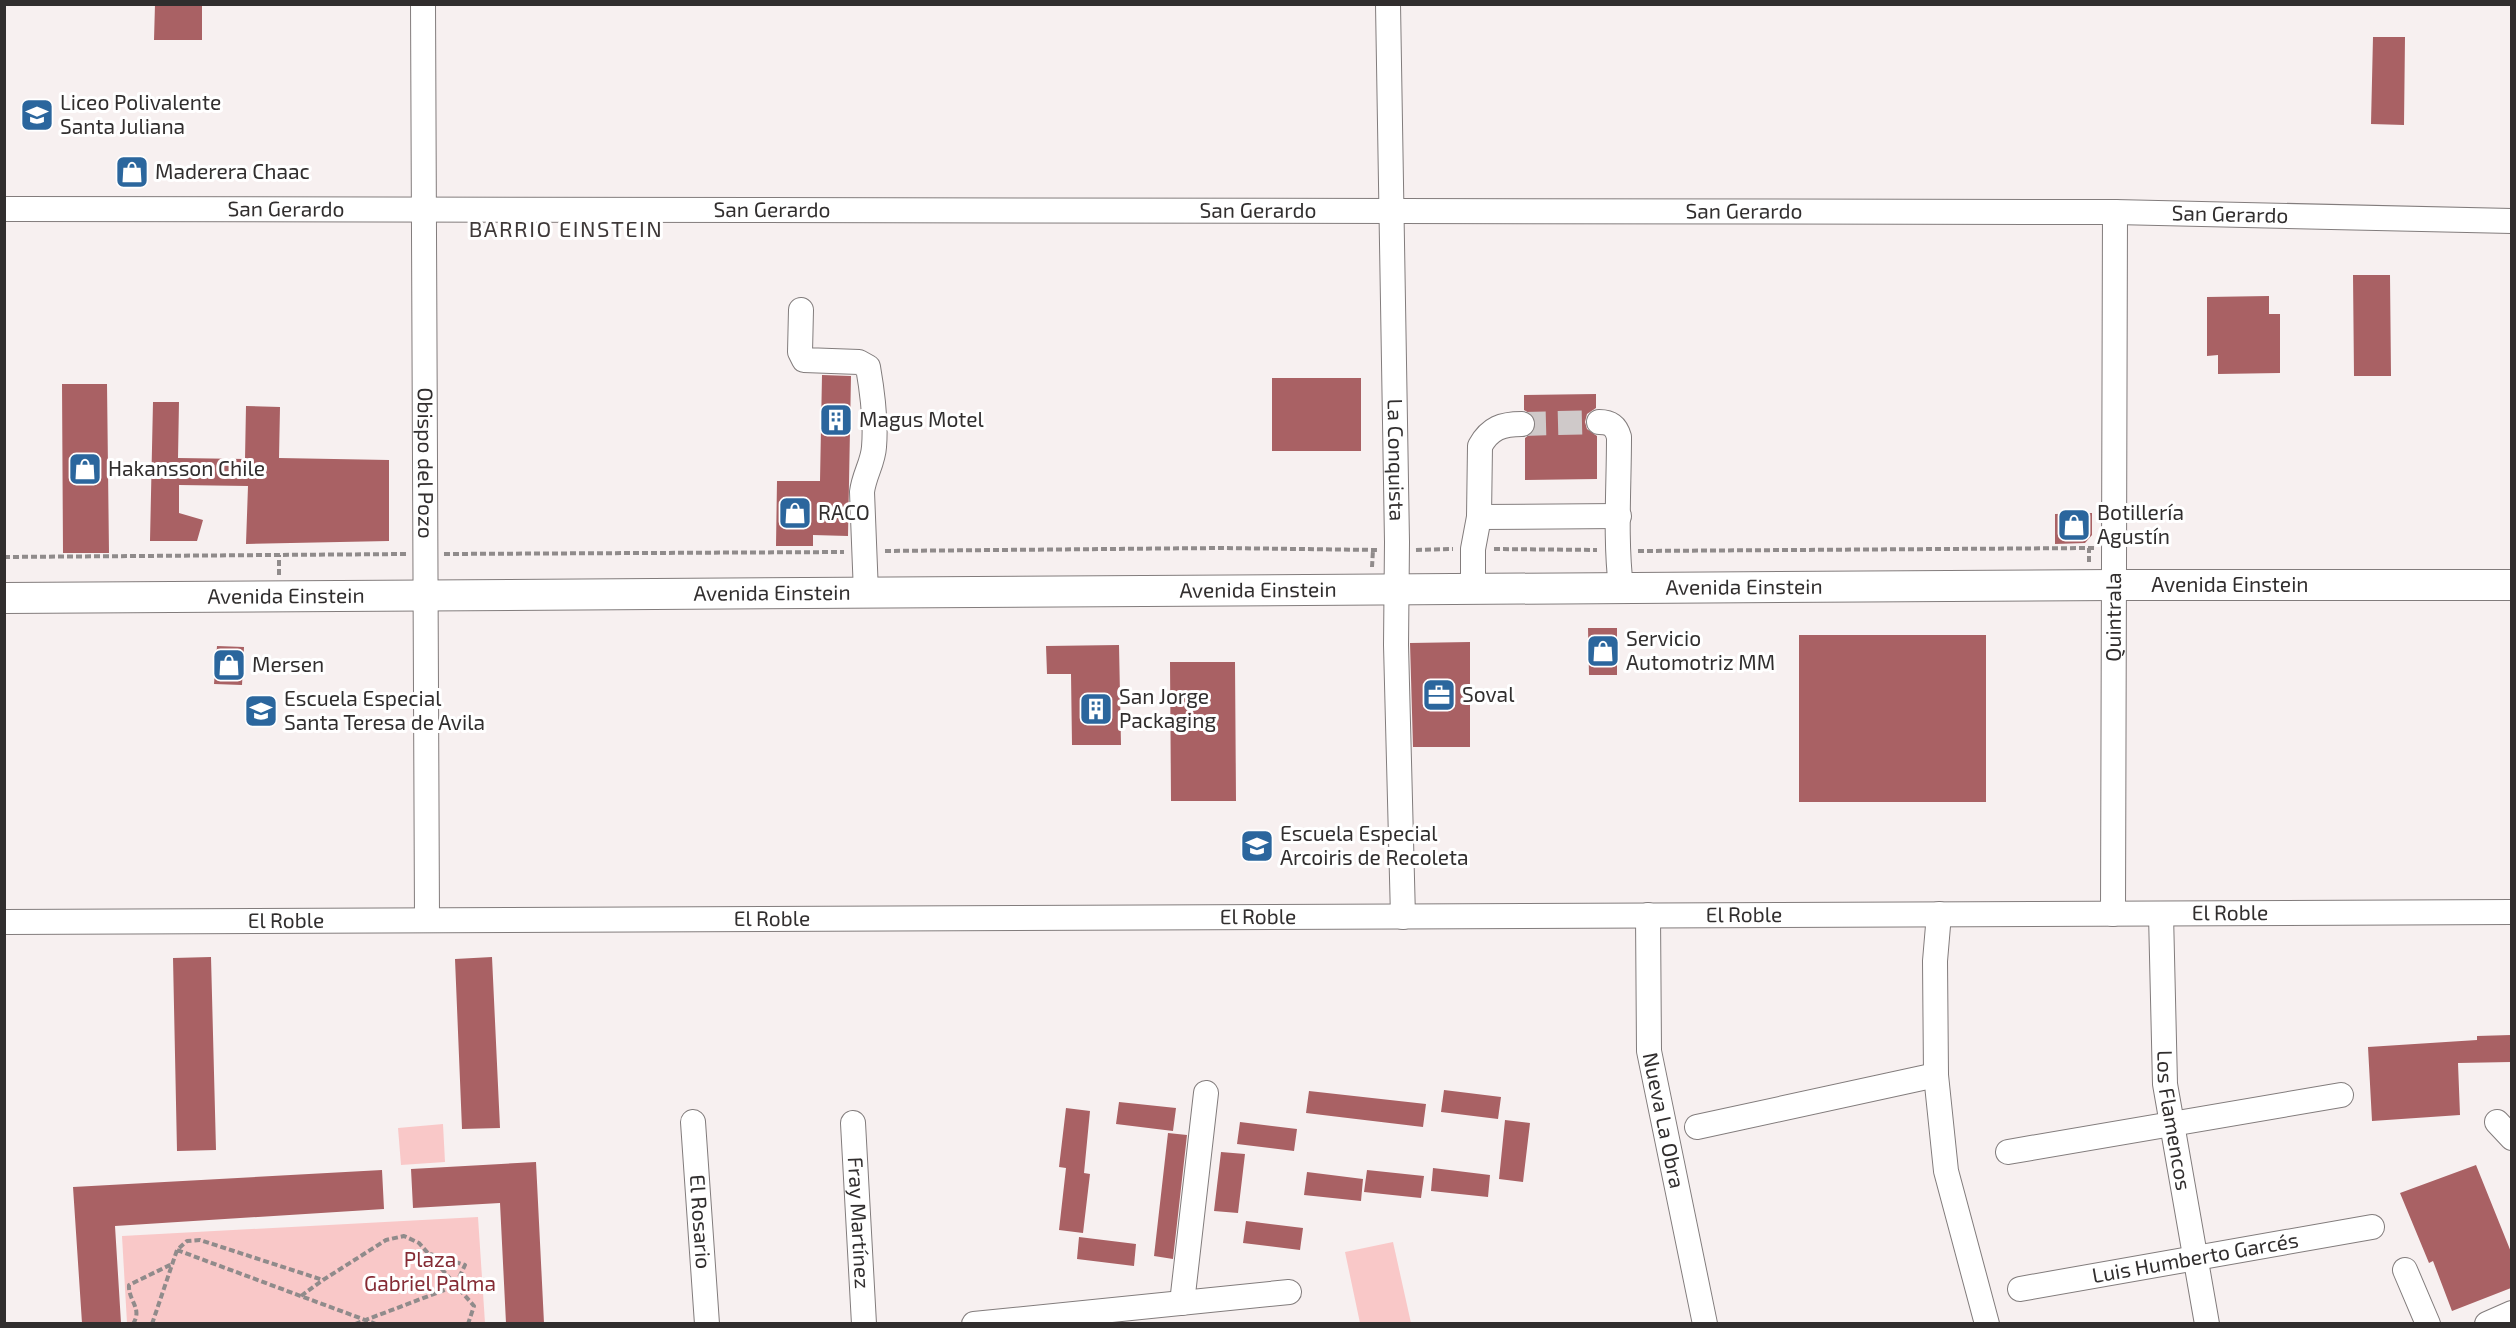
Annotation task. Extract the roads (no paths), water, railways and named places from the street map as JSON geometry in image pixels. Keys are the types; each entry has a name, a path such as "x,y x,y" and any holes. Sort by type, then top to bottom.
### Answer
{"main road":[{"name":"Avenida Einstein","path":"4,598 2114,585 2511,585"}],"street":[{"name":"Obispo del Pozo","path":"423,4 427,920"},
{"name":"La Conquista","path":"1388,4 1403,917"},
{"name":"San Gerardo","path":"4,209 2115,212 2511,221"},
{"name":"Quintrala","path":"2113,914 2115,212"},
{"path":"801,310 800,352 804,360 859,362 868,367 874,447 872,462 864,476 862,492 866,593"},
{"path":"1599,422 1612,424 1619,437 1617,551 1621,588"},
{"path":"1473,589 1473,549 1479,517 1480,446 1496,428 1522,424"},
{"path":"1479,517 1618,516"},
{"name":"El Roble","path":"4,922 2511,912"},
{"path":"1939,914 1935,961 1936,1075 1946,1171 1987,1323"},
{"name":"Los Flamencos","path":"2161,914 2164,1066 2207,1323"},
{"name":"Nueva La Obra","path":"1648,915 1649,1051 1706,1323"},
{"path":"1697,1127 1936,1075"},
{"path":"1182,1303 1206,1093"},
{"path":"2008,1152 2341,1095"},
{"name":"El Rosario","path":"693,1122 707,1323"},
{"name":"Fray Martínez","path":"854,1123 864,1323"},
{"name":"Luis Humberto Garcés","path":"2020,1289 2372,1227"},
{"path":"2405,1270 2428,1323"},
{"path":"975,1323 1289,1292"},
{"path":"2487,1323 2511,1313"}],"tunnel":[{"path":"1522,424 1599,422"}],"place":[{"name":"Liceo Polivalente Santa Juliana","path":"37,115"},
{"name":"Maderera Chaac","path":"132,172"},
{"name":"Magus Motel","path":"836,420"},
{"name":"Hakansson Chile","path":"85,469"},
{"name":"RACO","path":"795,513"},
{"name":"Botillería Agustín","path":"2074,525"},
{"name":"Servicio Automotriz MM","path":"1603,651"},
{"name":"Mersen","path":"229,665"},
{"name":"Soval","path":"1439,695"},
{"name":"San Jorge Packaging","path":"1096,709"},
{"name":"Escuela Especial Santa Teresa de Avila","path":"261,711"},
{"name":"Escuela Especial Arcoiris de Recoleta","path":"1257,846"}],"district":[{"name":"BARRIO EINSTEIN","path":"566,229"}],"park label":[{"name":"Plaza Gabriel Palma","path":"430,1272"}]}
